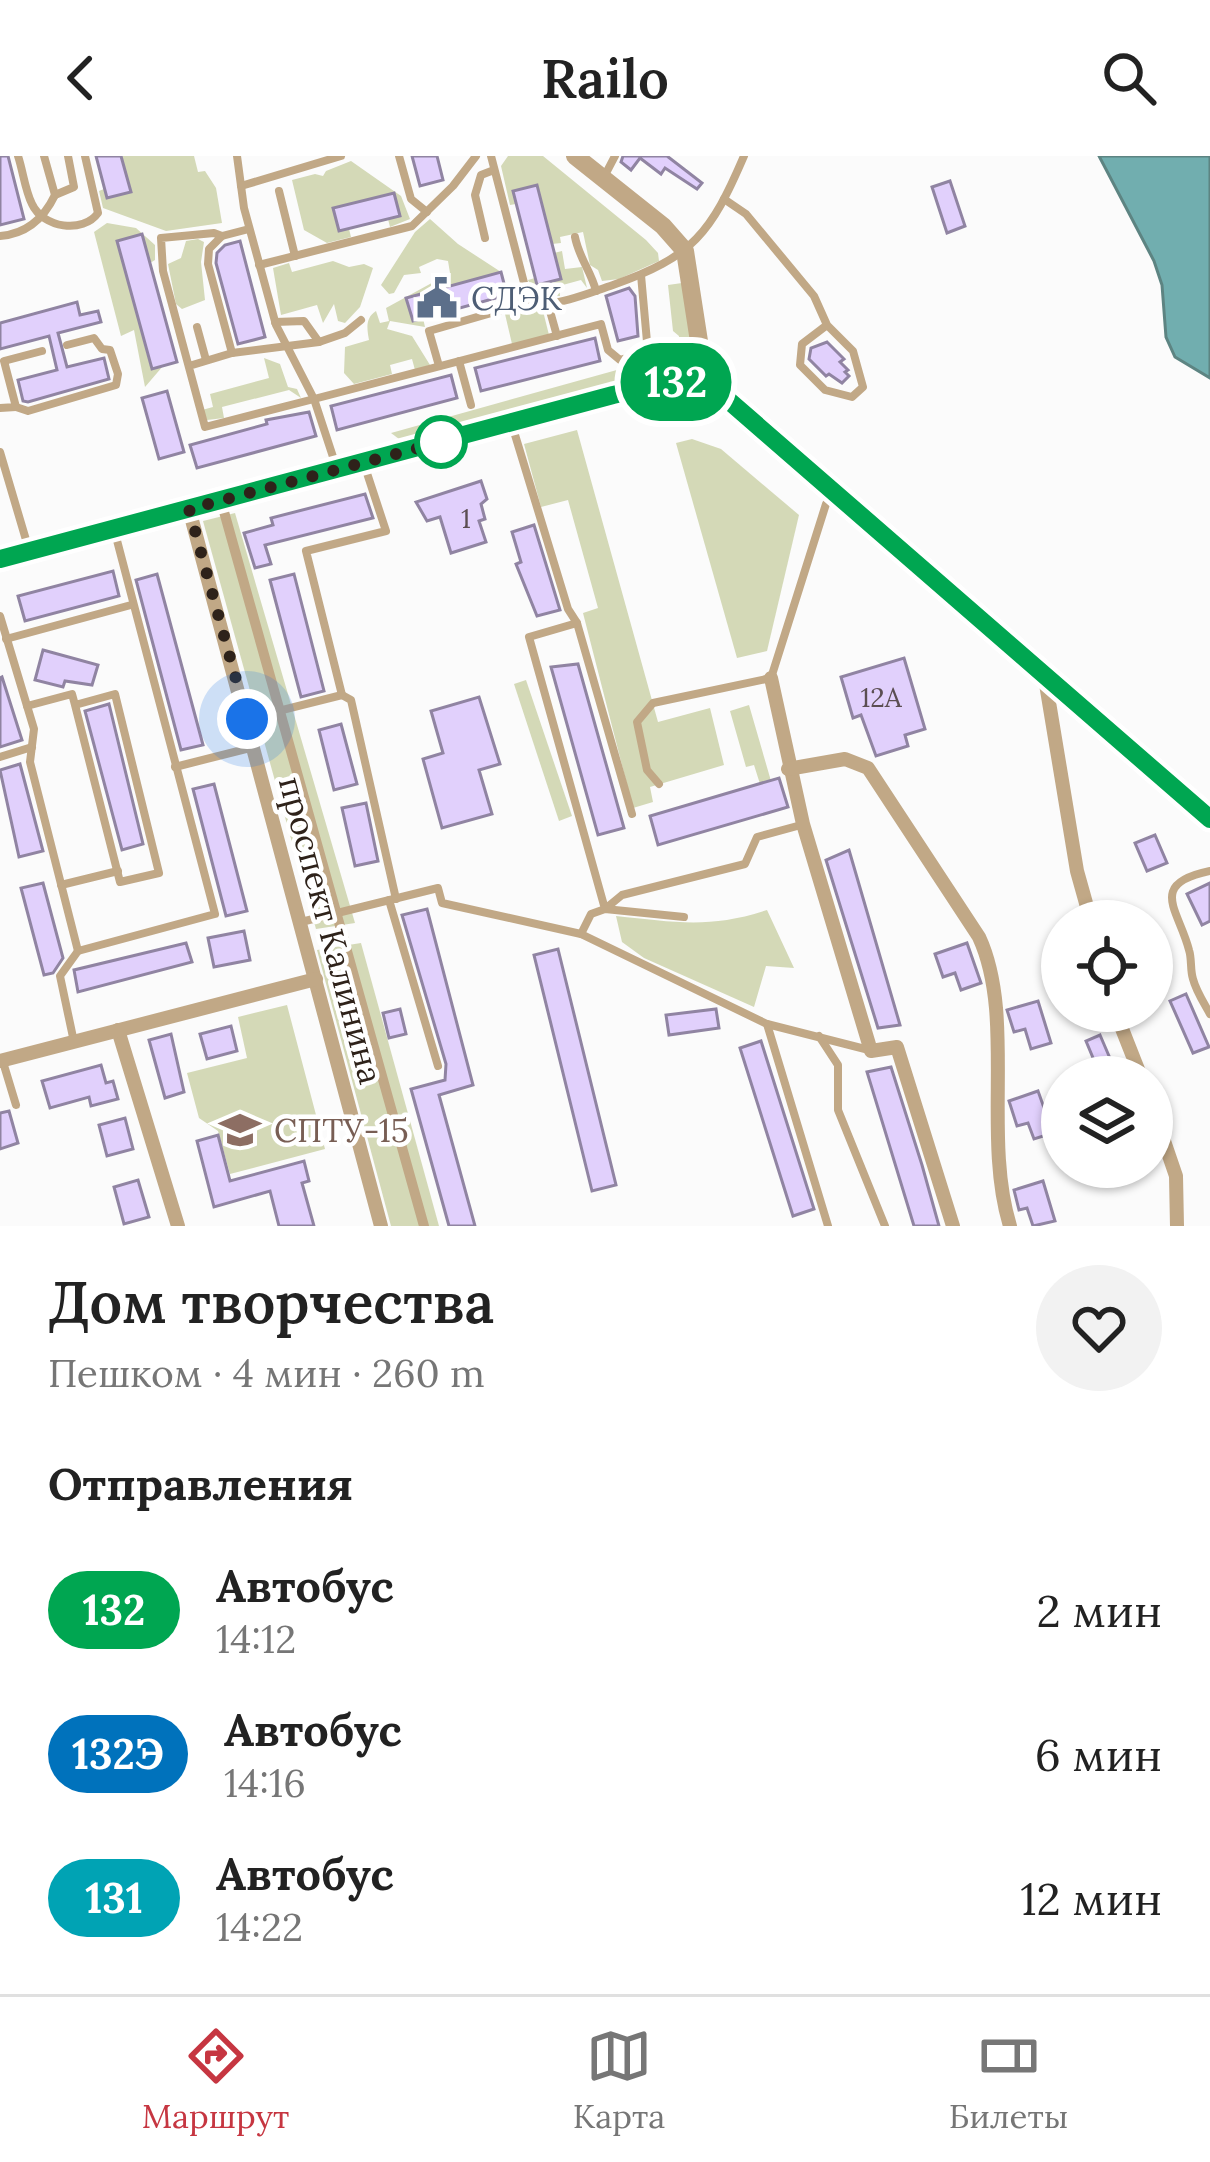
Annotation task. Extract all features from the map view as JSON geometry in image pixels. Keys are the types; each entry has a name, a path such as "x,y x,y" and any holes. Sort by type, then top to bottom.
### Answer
{"street":[{"path":"575,156 672,233 685,251 705,380 1210,819"},
{"path":"0,560 649,387 705,380"},
{"path":"221,501 424,1226"},
{"name":"проспект Калинина","path":"189,509 381,1226"},
{"path":"771,677 802,824 872,1051 897,1047 953,1226"},
{"path":"1045,678 1085,900"},
{"path":"788,769 845,760 867,762 979,937 992,966 997,1155 1010,1226"},
{"path":"2,1061 316,979"},
{"path":"118,1030 178,1226"},
{"path":"1173,1167 1177,1226"}],"lane":[{"path":"19,156 32,203 41,216 72,226 88,223 99,208 85,156"},
{"path":"44,156 55,195"},
{"path":"0,236 16,234 41,216 55,195 74,187 68,156"},
{"path":"237,156 249,230 275,322 314,399 337,470"},
{"path":"241,186 341,156"},
{"path":"399,156 411,199 427,212"},
{"path":"259,266 412,226 476,156"},
{"path":"490,156 529,302"},
{"path":"604,178 615,156"},
{"path":"439,367 429,331 529,302 548,304 596,291 670,263 685,251 724,199 743,159 731,156"},
{"path":"485,238 475,188 481,175 494,170"},
{"path":"279,191 295,256"},
{"path":"724,199 746,214 777,250 814,296 827,325 853,351 863,387 852,397 825,390 800,365 802,344 827,325"},
{"path":"249,230 161,238 163,271 205,427 602,324 608,350 620,360 648,353 641,275"},
{"path":"222,236 208,249 208,264 232,353"},
{"path":"575,238 596,291"},
{"path":"548,304 557,336"},
{"path":"189,365 232,353 319,342 345,333 361,320"},
{"path":"275,322 304,321 319,342"},
{"path":"197,327 206,360"},
{"path":"0,408 25,412 116,385 118,374 110,350 102,349 94,338 67,345"},
{"path":"16,407 4,361 42,351"},
{"path":"459,361 471,405"},
{"path":"512,423 632,814"},
{"path":"0,452 30,551"},
{"path":"342,695 306,551 386,531 364,463"},
{"path":"659,784 647,770 637,722 653,703 771,677 826,504 835,491"},
{"path":"74,1042 60,976 78,951 214,914 114,529"},
{"path":"6,639 131,605"},
{"path":"0,616 34,729 30,762 78,951"},
{"path":"577,623 529,637 605,910"},
{"path":"27,706 72,694 121,882 159,873 115,694 75,705"},
{"path":"247,719 342,695 351,700 392,899 437,1066"},
{"path":"0,757 32,747"},
{"path":"175,766 254,747"},
{"path":"605,910 622,895 745,864 758,837 802,824"},
{"path":"61,885 118,871"},
{"path":"1210,871 1186,876 1174,889 1170,906 1189,949 1193,981 1210,1014"},
{"path":"301,922 438,888 442,903 581,934 767,1024 872,1051"},
{"path":"581,934 591,914 605,910 684,916"},
{"path":"767,1024 829,1226"},
{"path":"819,1035 838,1065 838,1110 885,1226"},
{"path":"2,1061 16,1105"}],"green space":[{"path":"121,156 194,156 198,172 205,171 216,188 222,223 166,231 103,208 99,191 104,189 107,198 130,191"},
{"path":"508,156 543,156 646,240 659,261 619,279 602,281 590,265 583,232 560,237 561,243 552,244 513,191 516,204 510,205 501,166"},
{"path":"351,161 401,196 410,219 390,227 388,219 400,215 393,193 334,208 339,231 349,229 351,237 327,243 304,230 292,180 323,176"},
{"path":"430,219 501,272 407,298 413,320 423,318 425,327 390,321 387,329 412,336 430,365 415,370 412,359 390,365 392,374 354,384 344,373 345,347 369,340 372,314 376,311 380,323 389,321 386,308 450,273 448,261 437,259 419,267 421,273 404,275 394,293 381,285 415,232"},
{"path":"107,223 136,228 155,245 155,260 150,263 142,235 117,242 151,369 163,366 145,387 134,330 121,336 94,232"},
{"path":"186,241 204,242 205,300 182,309 176,304 168,264 181,258"},
{"path":"562,251 565,269 582,267 587,288 581,280 559,286 560,296 535,295 528,280 535,278 537,285 560,279 554,253"},
{"path":"333,261 373,268 360,307 345,323 338,321 334,304 323,323 317,305 281,315 273,268 289,263 292,272"},
{"path":"682,283 692,349 686,362 673,369 679,336 673,331 668,285"},
{"path":"527,308 543,311 549,335 512,344 505,314"},
{"path":"264,358 280,364 288,387 297,389 301,398 289,390 222,407 224,418 207,420 202,410 213,407 210,394 269,378"},
{"path":"658,362 665,371 407,439 391,433 624,368"},
{"path":"577,430 658,722 710,708 724,765 650,787 653,802 633,808 583,613 598,608 568,500 541,507 524,444"},
{"path":"692,439 721,449 799,515 767,651 737,658 676,443"},
{"path":"235,513 355,923 316,929 203,521"},
{"path":"526,680 572,816 559,821 514,684"},
{"path":"749,705 771,781 760,784 754,765 746,767 730,711"},
{"path":"767,910 794,968 766,966 754,1007 644,958 622,942 616,916 709,922"},
{"path":"361,943 439,1226 391,1226 317,950"},
{"path":"287,1005 325,1149 230,1174 218,1131 199,1118 187,1073 247,1058 238,1017"}],"water":[{"path":"1099,156 1210,156 1210,378 1175,357 1166,337 1162,285 1154,261"}],"building":[{"path":"0,156 8,156 24,219 0,225"},
{"path":"96,156 121,156 131,192 107,198"},
{"path":"412,156 437,156 443,180 420,186"},
{"path":"623,156 667,156 702,183 697,189 665,168 661,174 640,158 631,170 621,162"},
{"path":"950,181 965,226 947,233 932,187"},
{"path":"537,185 561,279 537,285 513,191"},
{"path":"394,193 400,216 339,231 333,208"},
{"path":"142,234 177,362 152,369 117,241"},
{"path":"240,241 265,337 238,344 216,263 225,245"},
{"path":"501,272 507,295 413,321 406,298"},
{"path":"629,288 635,296 638,336 618,341 606,296"},
{"path":"77,302 80,315 98,311 101,322 58,333 67,367 104,358 109,379 23,401 18,380 57,370 49,336 0,349 0,323"},
{"path":"595,338 600,361 481,391 475,368"},
{"path":"827,342 844,359 840,362 849,376 842,383 826,376 809,359 811,348"},
{"path":"451,375 457,398 337,430 331,406"},
{"path":"167,391 184,452 159,459 142,398"},
{"path":"309,412 316,436 197,468 190,445 267,424 266,420"},
{"path":"481,481 487,499 481,504 485,519 479,521 486,542 451,553 440,517 427,521 416,502"},
{"path":"365,494 373,518 265,545 271,564 255,568 244,533 273,525 271,518"},
{"path":"534,525 560,610 537,616 516,564 521,562 512,532"},
{"path":"113,571 119,596 25,621 18,596"},
{"path":"157,574 203,745 181,750 136,580"},
{"path":"294,574 324,691 301,697 270,580"},
{"path":"43,650 98,665 92,685 65,681 63,687 35,680"},
{"path":"904,658 925,729 905,735 908,746 876,756 861,715 853,718 841,677"},
{"path":"578,664 624,828 598,835 551,667"},
{"path":"0,678 22,740 0,747"},
{"path":"479,697 500,764 479,770 492,814 442,828 423,759 443,753 431,711"},
{"path":"109,704 143,844 122,850 85,711"},
{"path":"341,724 357,784 334,790 319,730"},
{"path":"20,764 43,851 19,857 0,770"},
{"path":"779,778 788,807 658,845 650,816"},
{"path":"214,784 247,911 226,916 193,789"},
{"path":"366,803 378,861 355,866 342,808"},
{"path":"1155,835 1167,863 1147,871 1135,843"},
{"path":"849,850 900,1025 878,1028 826,860"},
{"path":"43,883 63,958 53,973 44,975 21,888"},
{"path":"1210,883 1210,921 1202,925 1187,894"},
{"path":"427,909 473,1085 439,1095 475,1226 449,1226 411,1089 445,1080 446,1064 402,915"},
{"path":"244,931 250,960 214,967 208,938"},
{"path":"186,943 192,962 78,992 74,970"},
{"path":"967,943 981,983 961,990 955,973 943,977 935,954"},
{"path":"558,949 616,1185 592,1191 534,955"},
{"path":"1186,994 1209,1047 1193,1053 1173,1000"},
{"path":"1038,1001 1041,1032 1048,1032 1051,1043 1031,1049 1025,1029 1014,1032 1007,1010"},
{"path":"400,1009 406,1034 389,1038 383,1013"},
{"path":"716,1009 719,1028 669,1035 666,1015"},
{"path":"231,1026 237,1051 207,1059 200,1034"},
{"path":"171,1034 184,1092 165,1098 149,1040"},
{"path":"1100,1035 1109,1056 1092,1056 1086,1041"},
{"path":"761,1041 814,1209 793,1216 740,1048"},
{"path":"101,1065 118,1099 91,1106 89,1097 50,1108 42,1081"},
{"path":"891,1067 939,1226 914,1226 867,1072"},
{"path":"1038,1091 1041,1137 1034,1139 1028,1123 1017,1126 1009,1101"},
{"path":"9,1111 18,1143 0,1149 0,1113"},
{"path":"125,1118 133,1149 107,1156 99,1125"},
{"path":"218,1135 230,1181 304,1161 309,1181 302,1183 314,1226 279,1226 270,1191 214,1207 197,1141"},
{"path":"138,1180 149,1217 124,1224 114,1187"},
{"path":"1041,1182 1055,1221 1033,1226 1027,1208 1019,1210 1014,1190"}],"bus line":[{"name":"132","path":"0,559 613,395 670,382 705,380 1210,819"}],"place":[{"name":"СДЭК","path":"437,298"},
{"name":"СПТУ-15","path":"240,1130"}],"route":[{"path":"247,719 189,509 441,442"}]}
